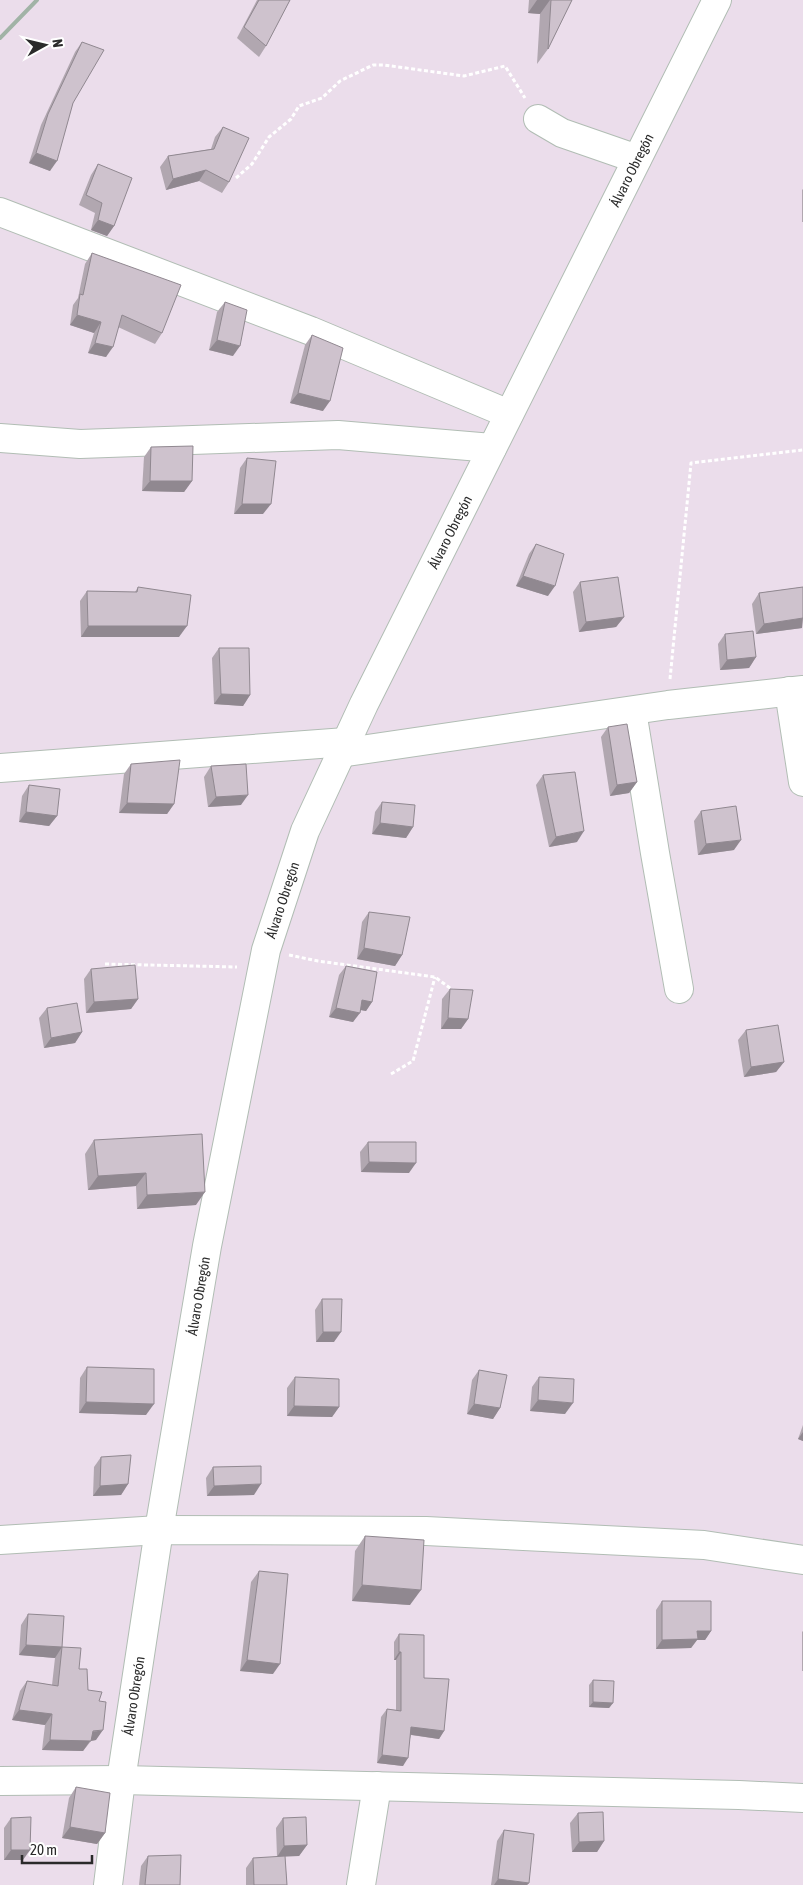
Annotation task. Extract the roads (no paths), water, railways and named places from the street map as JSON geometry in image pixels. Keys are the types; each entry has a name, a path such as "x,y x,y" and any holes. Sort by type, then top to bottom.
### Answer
{"street":[{"name":"Álvaro Obregón","path":"108,1885 121,1780 158,1530 207,1246 264,959 305,830 343,748 717,0"},
{"path":"538,119 562,133 637,159"},
{"path":"0,212 311,331 509,414"},
{"path":"0,438 80,444 338,435 492,448"},
{"path":"0,768 343,748 668,705 796,691 803,782"},
{"path":"632,711 679,989"},
{"path":"0,1540 158,1530 426,1531 704,1545 803,1560"},
{"path":"0,1781 121,1780 803,1798"},
{"path":"361,1885 377,1786"}],"railway":[{"path":"0,38 37,0"}]}
